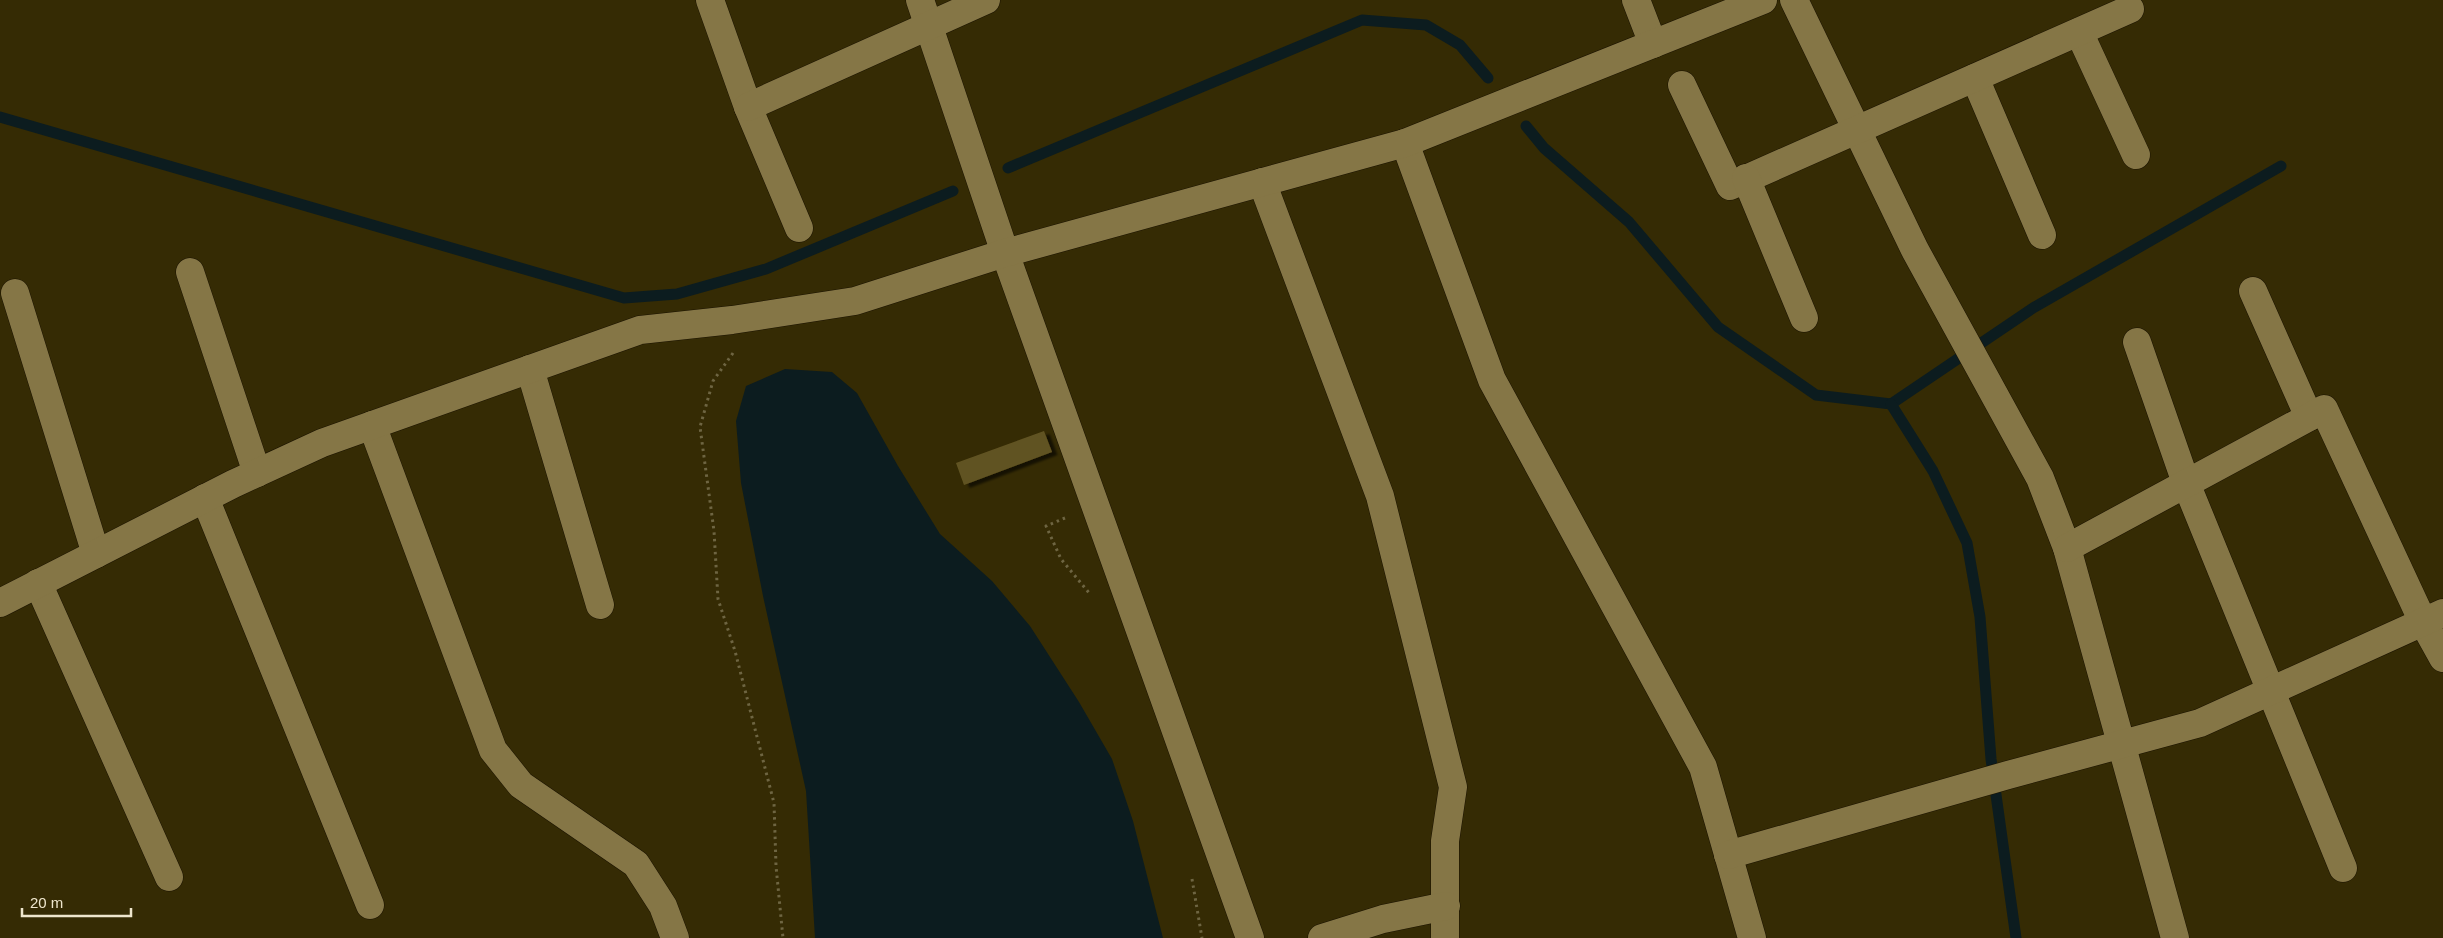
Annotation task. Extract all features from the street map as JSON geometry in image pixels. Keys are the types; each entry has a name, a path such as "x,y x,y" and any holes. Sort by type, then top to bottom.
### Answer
{"street":[{"path":"710,0 748,107 799,228"},
{"path":"920,0 1005,253 1250,938"},
{"path":"748,107 986,0"},
{"path":"1636,0 1654,44"},
{"path":"0,603 205,498 322,443 640,330 758,316 854,301 1005,253 1405,143 1762,0"},
{"path":"1794,0 1915,250 2040,478 2068,548 2174,938"},
{"path":"1682,86 1730,186 2130,9"},
{"path":"2079,32 2136,155"},
{"path":"1975,78 2042,235"},
{"path":"1405,143 1492,380 1703,767 1752,938"},
{"path":"1746,178 1804,318"},
{"path":"1262,182 1380,496 1454,787 1444,841 1446,938"},
{"path":"190,272 257,473"},
{"path":"2253,291 2309,416"},
{"path":"15,293 96,554"},
{"path":"2137,342 2186,483 2269,691 2343,868"},
{"path":"530,369 600,605"},
{"path":"2068,548 2324,408 2433,618 2443,658"},
{"path":"372,425 493,750 521,785 636,864 662,906 675,938"},
{"path":"205,498 370,905"},
{"path":"38,583 169,877"},
{"path":"1728,855 2008,774 2200,723 2433,618"},
{"path":"1322,938 1383,919 1446,906"}],"path":[{"path":"758,316 713,381 700,427 714,532 718,599 735,651 774,803 776,866 783,938"}],"shaded area":[{"path":"785,369 832,372 857,393 898,466 940,534 992,581 1030,626 1079,702 1112,759 1133,821 1163,938 815,938 806,791 763,596 741,483 736,421 746,386"}],"building":[{"path":"1044,431 1052,452 964,485 956,463"}],"waterway":[{"path":"1008,168 1362,20 1426,25 1460,45 1488,78"},
{"path":"0,117 624,298 677,294 766,269 953,191"},
{"path":"1526,126 1544,148 1629,222 1718,327 1816,395 1891,404 2033,308 2281,166"},
{"path":"1891,404 1933,471 1967,543 1980,617 1991,759 2016,938"}]}
